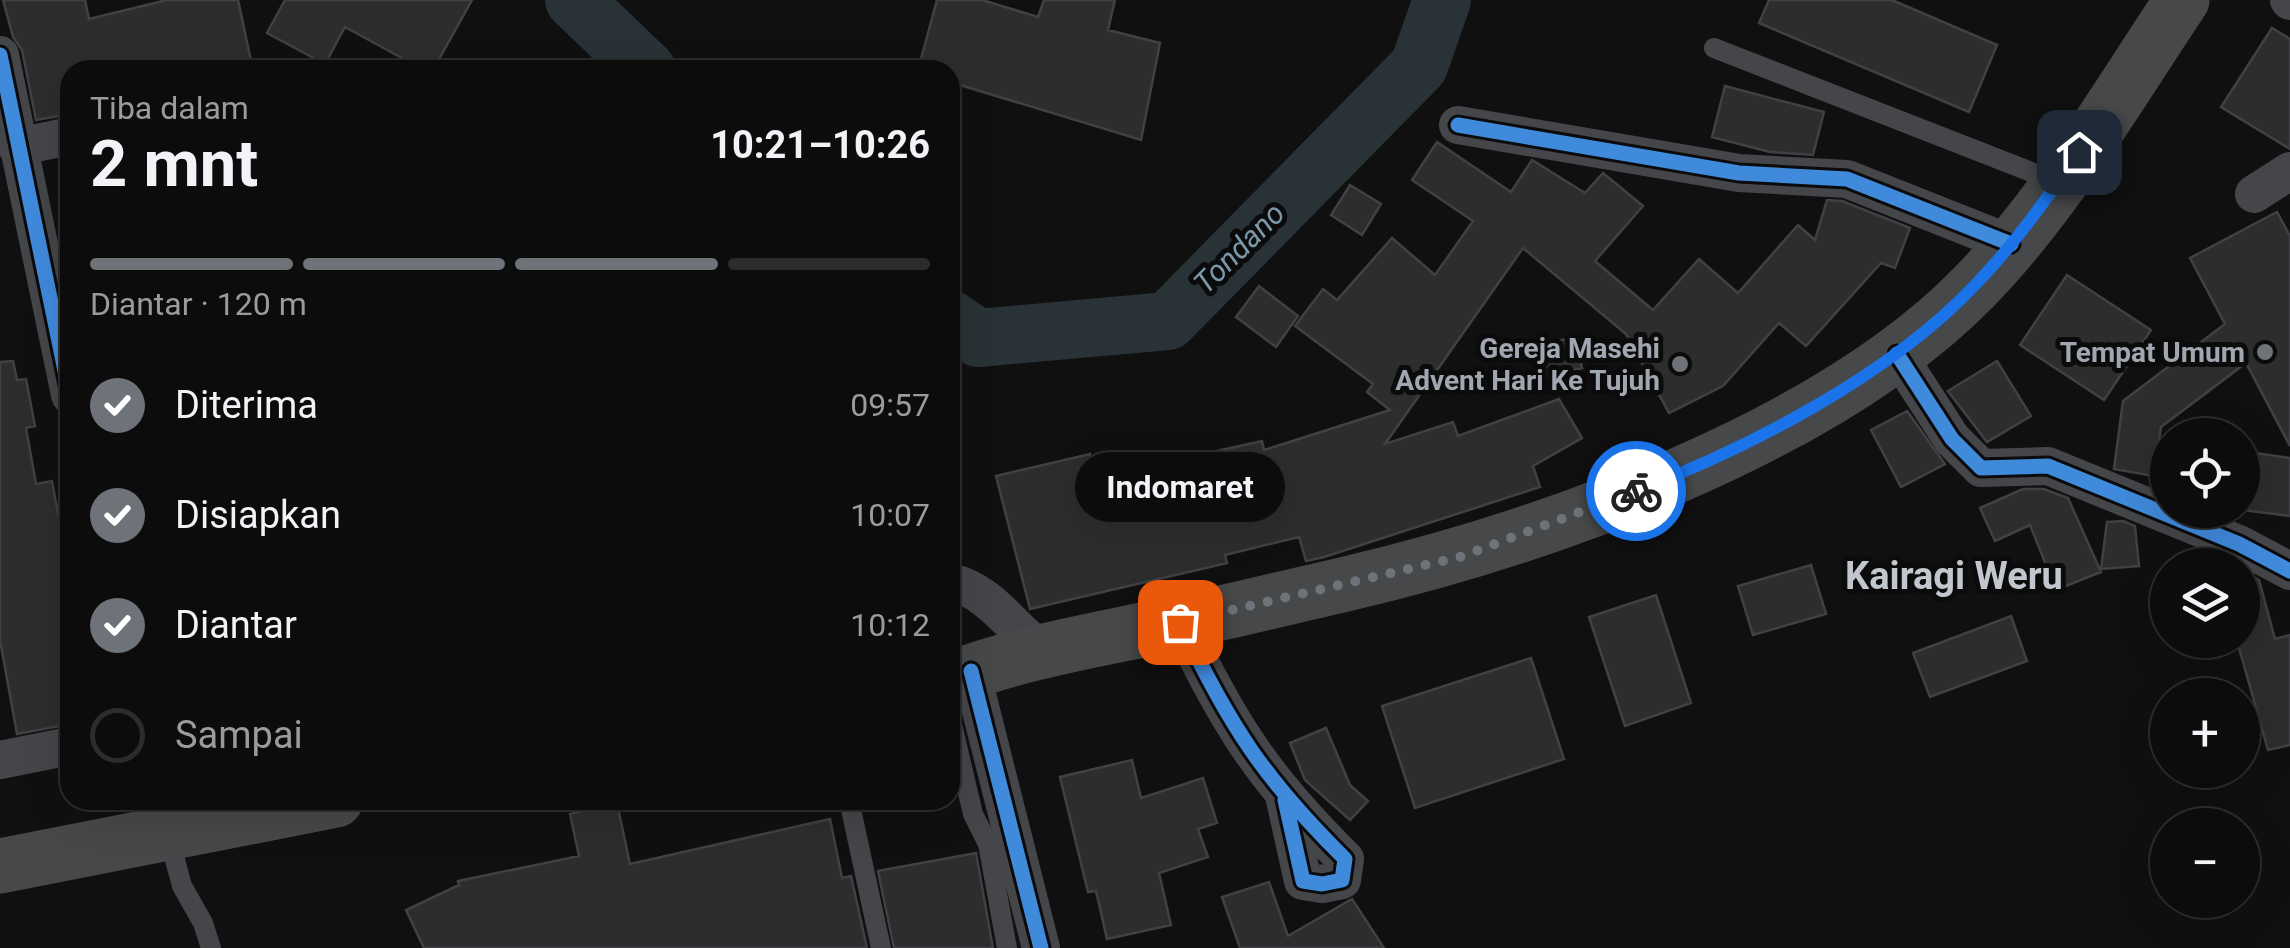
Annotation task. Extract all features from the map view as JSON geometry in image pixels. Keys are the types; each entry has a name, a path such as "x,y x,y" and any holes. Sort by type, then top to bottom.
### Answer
{"highway":[{"path":"960,688 1042,651 1460,557 1665,480 1808,408 1898,354 1974,286 2058,182 2182,0"},
{"path":"0,866 164,816 228,810"}],"street":[{"path":"0,56 60,348"},
{"path":"1458,125 1739,172 1847,179 2011,244"},
{"path":"17,147 60,138"},
{"path":"2254,194 2290,170"},
{"path":"1898,354 1952,439 1981,468 2048,466 2239,544 2290,570"},
{"path":"960,584 992,601 1019,634 1042,651"},
{"path":"1180,622 1242,744 1285,800"},
{"path":"960,698 1041,948"},
{"path":"0,760 60,748"}],"lane":[{"path":"1714,48 2058,182"},
{"path":"960,712 973,814 988,844 1007,948"},
{"path":"851,810 881,948"},
{"path":"164,816 182,886 211,948"}],"building":[{"path":"3,0 85,0 89,19 167,0 238,0 251,60 60,60 60,116 36,120 22,50 13,37"},
{"path":"285,0 472,0 439,60 406,60 345,27 327,60 318,60 267,33"},
{"path":"937,0 982,0 1038,17 1044,0 1115,0 1108,30 1160,43 1141,140 960,85 960,60 921,60"},
{"path":"1769,0 1892,0 1997,45 1969,112 1759,23"},
{"path":"2272,28 2290,39 2290,149 2221,107"},
{"path":"1725,86 1824,112 1813,155 1770,152 1712,137"},
{"path":"1437,142 1511,192 1532,160 1585,193 1603,173 1643,206 1595,261 1653,310 1699,259 1738,293 1798,225 1815,240 1827,200 1842,201 1910,228 1895,268 1881,263 1806,346 1779,323 1723,386 1669,413 1626,334 1523,248 1385,444 1453,422 1458,436 1559,399 1582,438 1533,466 1540,487 1324,557 1306,561 1299,537 1225,555 1227,563 1030,609 996,476 1090,454 1097,486 1219,460 1217,451 1262,441 1264,450 1390,410 1367,392 1373,384 1295,326 1323,289 1337,300 1392,238 1435,275 1473,221 1412,180"},
{"path":"1350,185 1381,204 1362,235 1331,215"},
{"name":"Tempat Umum","path":"2277,212 2290,236 2290,446 2246,363 2173,418 2150,418 2150,475 2114,469 2123,401 2225,324 2190,258"},
{"path":"2067,275 2151,330 2104,400 2020,345"},
{"path":"1259,286 1298,316 1276,347 1236,317"},
{"path":"1574,337 1582,368 1538,379 1531,348"},
{"path":"13,361 17,380 26,379 35,426 26,428 36,484 52,481 60,524 60,726 17,734 0,640 0,362"},
{"path":"1997,361 2031,416 1987,442 1948,391"},
{"path":"1907,411 1945,464 1901,487 1871,430"},
{"path":"2260,454 2290,458 2290,516 2260,512"},
{"path":"2023,489 2044,489 2068,498 2101,572 2056,590 2030,525 1995,541 1980,508"},
{"path":"2123,521 2135,526 2139,566 2101,569 2107,522"},
{"path":"1811,565 1826,614 1753,635 1738,586"},
{"path":"2260,584 2275,639 2290,635 2290,745 2268,750 2260,722 2260,678 2248,678 2242,658 2260,658"},
{"path":"1656,595 1691,703 1625,726 1589,617"},
{"path":"2011,616 2027,661 1930,697 1913,653"},
{"path":"1531,658 1564,759 1415,808 1382,706"},
{"path":"1326,728 1350,785 1368,801 1350,820 1305,780 1290,743"},
{"path":"1132,760 1141,798 1203,778 1217,823 1198,829 1208,857 1159,873 1171,925 1107,939 1096,891 1088,892 1060,777"},
{"path":"618,810 630,864 830,819 842,878 851,876 867,948 424,948 406,910 459,885 458,881 579,856 570,814"},
{"path":"976,853 993,948 894,948 878,871"},
{"path":"1269,882 1288,936 1352,899 1384,948 1240,948 1222,897"}],"waterway":[{"name":"Tondano","path":"574,0 637,60"},
{"name":"Tondano","path":"960,326 978,338 1168,321 1419,66 1442,0"}],"cycle path":[{"path":"0,55 60,346"},
{"path":"1458,125 1739,173 1847,179 2011,244"},
{"path":"1897,354 1952,439 1981,468 2048,466 2239,544 2290,571"},
{"path":"1180,622 1250,749 1292,803 1345,859 1342,880 1322,884 1303,881 1285,800"},
{"path":"971,671 1041,948"}],"way so far":[{"path":"1180,622 1460,557 1636,491"}],"place":[{"name":"Tempat Umum","path":"2265,352"},
{"name":"Gereja Masehi Advent Hari Ke Tujuh","path":"1680,364"},
{"name":"Indomaret","path":"1180,622"}],"district":[{"name":"Kairagi Weru","path":"1954,576"}],"route":[{"path":"1636,491 1808,408 1898,354 1946,314 1998,260 2079,152"}]}
